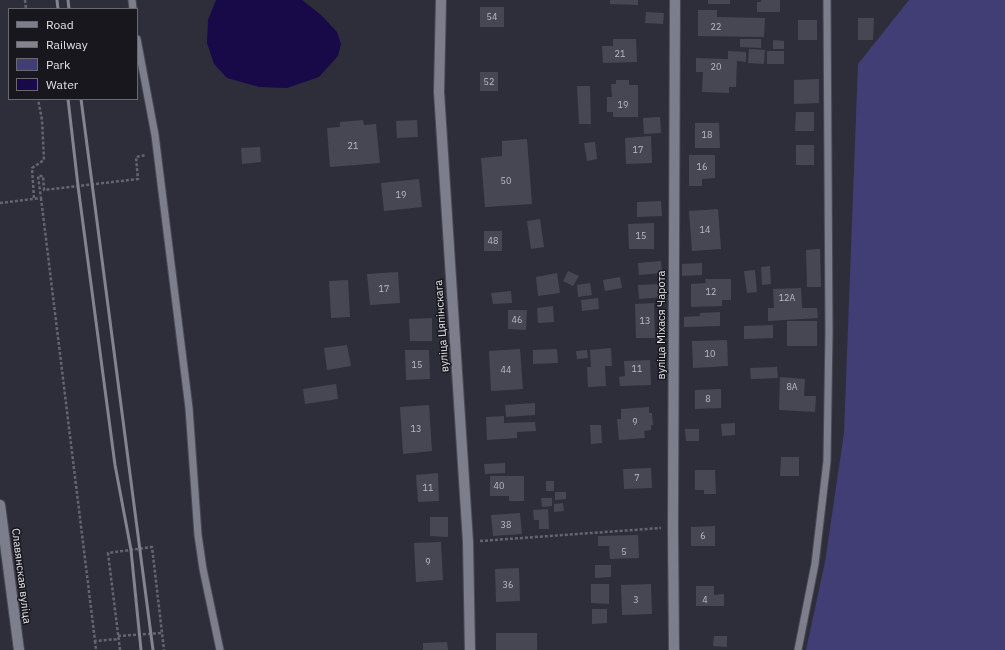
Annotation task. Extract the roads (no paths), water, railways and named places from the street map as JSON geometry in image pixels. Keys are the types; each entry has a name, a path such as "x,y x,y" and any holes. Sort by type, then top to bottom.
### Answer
{"street":[{"name":"вуліца Цяпінскага","path":"441,0 439,92 468,542 470,650"},
{"name":"вуліца Міхася Чарота","path":"674,650 675,0"},
{"name":"Славянская вуліца","path":"0,505 19,650"}],"lane":[{"path":"798,650 815,564 827,461 829,331 827,0"},
{"path":"138,45 155,135 188,401 198,535 220,650"}],"water":[{"path":"216,0 302,0 321,15 337,32 341,44 338,56 319,77 287,88 259,87 227,78 214,64 207,43 208,20"}],"railway":[{"path":"57,0 58,8"},
{"path":"68,0 69,8"},
{"path":"68,100 115,465 131,550 141,650"},
{"path":"81,100 153,650"}]}
